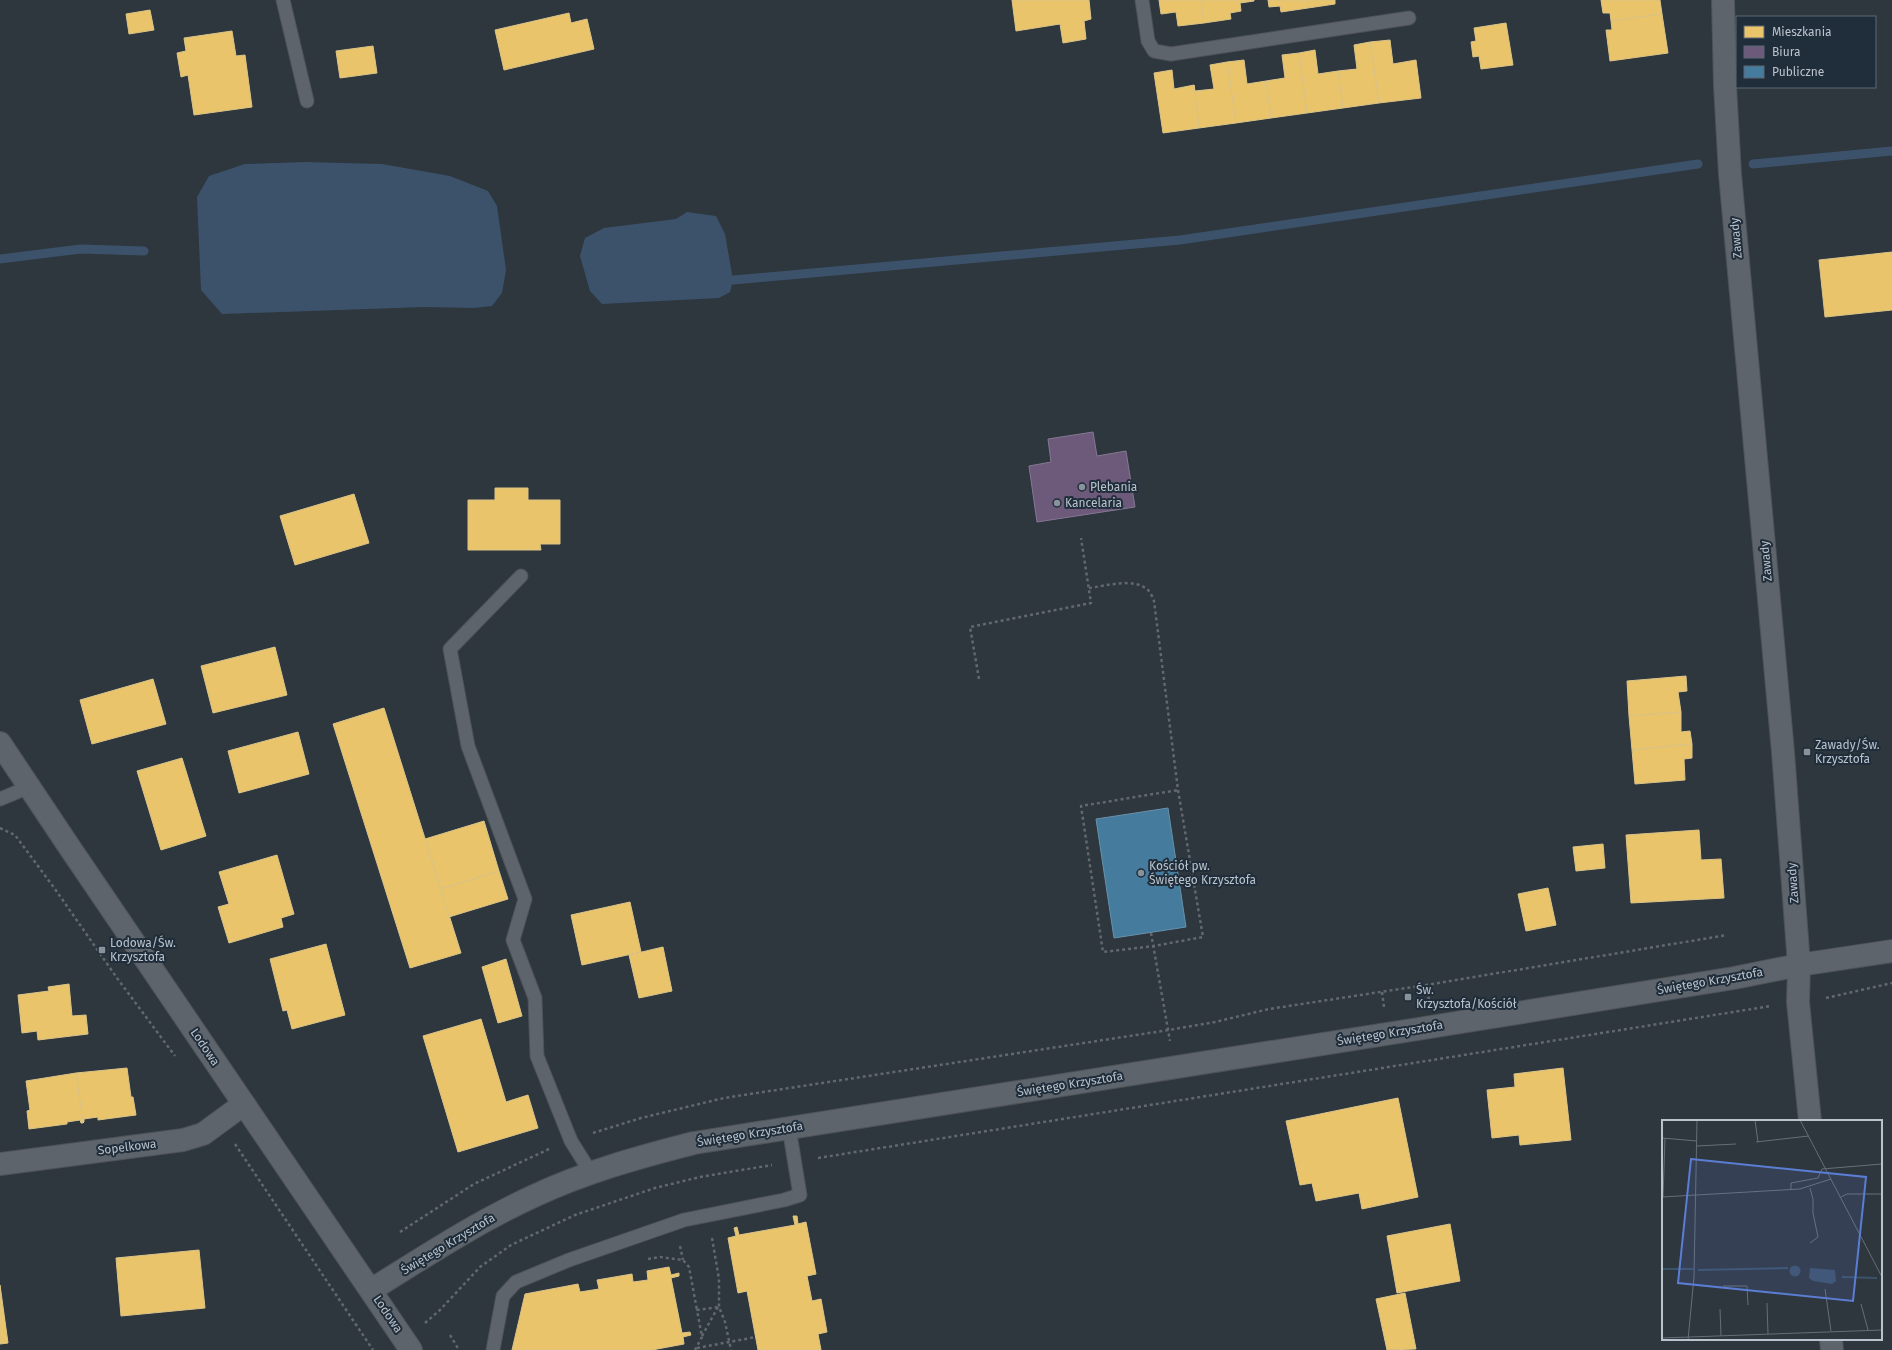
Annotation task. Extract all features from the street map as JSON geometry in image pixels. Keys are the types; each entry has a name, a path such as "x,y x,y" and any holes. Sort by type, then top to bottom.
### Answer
{"street":[{"name":"Zawady","path":"1723,0 1725,86 1730,174 1783,752 1799,965 1798,1002 1810,1120"},
{"name":"Lodowa","path":"0,743 411,1350"},
{"name":"Świętego Krzysztofa","path":"371,1290 486,1220 534,1196 591,1173 636,1158 694,1143 1418,1029 1734,978 1799,965 1892,951"},
{"name":"Sopelkowa","path":"0,1164 183,1140 203,1134 244,1104"},
{"path":"1831,1340 1832,1350"}],"lane":[{"path":"283,0 307,101"},
{"path":"1142,0 1148,41 1154,51 1171,54 1410,18"},
{"path":"522,576 450,649 468,746 526,899 513,940 535,998 536,1056 571,1141 591,1173"},
{"path":"0,799 29,787"},
{"path":"493,1350 503,1296 516,1282 569,1260 684,1220 784,1200 800,1195 789,1128"}],"path":[{"path":"979,679 970,627 1091,603 1081,538"},
{"path":"1089,588 1126,584 1140,585 1149,591 1154,601 1178,790 1203,938 1104,952 1081,806 1178,790"},
{"path":"0,828 15,835 56,889 117,978 176,1057"},
{"path":"1151,933 1171,1044"},
{"path":"400,1232 474,1184 524,1160 571,1141 641,1118 724,1098 1168,1030 1215,1022 1269,1008 1426,985 1727,935"},
{"path":"1821,999 1892,983"},
{"path":"419,1328 440,1310 480,1267 511,1245 575,1215 655,1188 700,1177 1773,1006"},
{"path":"220,1122 373,1350"},
{"path":"696,1349 718,1307 719,1279 711,1235"},
{"path":"681,1251 683,1260 689,1267 702,1337"},
{"path":"647,1260 660,1257 683,1260"},
{"path":"697,1310 718,1307"},
{"path":"718,1307 725,1322 731,1350"},
{"path":"450,1335 459,1350"},
{"path":"696,1349 756,1337"}],"water":[{"path":"305,162 382,164 450,176 488,191 497,206 506,270 502,293 492,306 474,308 425,307 222,314 201,290 197,197 209,176 245,164"},
{"path":"687,212 716,216 725,234 733,280 730,292 719,298 602,304 590,291 580,256 585,238 604,228 676,219"}],"building: Mieszkania":[{"path":"1012,0 1089,0 1091,19 1084,21 1086,39 1063,43 1060,24 1016,31"},
{"path":"1159,0 1201,0 1204,23 1178,26 1176,12 1161,14"},
{"path":"1201,0 1254,1 1240,3 1241,11 1230,13 1231,19 1204,23"},
{"path":"1268,0 1307,0 1308,8 1281,12 1280,6 1269,7"},
{"path":"1307,0 1335,0 1335,4 1308,8"},
{"path":"1601,0 1660,0 1662,14 1611,21 1610,13 1603,13"},
{"path":"150,10 154,30 129,34 126,14"},
{"path":"569,13 571,23 587,19 594,49 504,70 495,30"},
{"path":"1662,14 1668,53 1610,61 1606,30 1612,30 1611,21"},
{"path":"1506,23 1513,65 1481,69 1479,56 1473,57 1471,42 1476,41 1474,28"},
{"path":"232,31 236,56 245,55 252,107 194,115 188,75 181,77 177,53 186,51 184,38"},
{"path":"1390,40 1393,64 1416,60 1421,98 1379,103 1370,42"},
{"path":"1370,42 1379,103 1343,108 1338,71 1357,69 1354,45"},
{"path":"373,46 377,73 340,78 336,51"},
{"path":"1315,50 1318,74 1338,71 1343,108 1307,113 1299,53"},
{"path":"1299,53 1307,113 1271,118 1266,81 1285,78 1282,55"},
{"path":"1244,60 1247,84 1266,81 1271,118 1236,123 1227,62"},
{"path":"1227,62 1236,123 1199,128 1194,85 1195,91 1214,89 1210,65"},
{"path":"1172,70 1174,89 1194,85 1199,128 1163,133 1154,73"},
{"path":"1892,252 1892,310 1825,317 1819,260"},
{"path":"495,488 528,488 528,500 560,500 560,544 540,544 541,550 468,550 468,500 495,500"},
{"path":"354,494 369,543 295,565 280,516"},
{"path":"275,647 287,695 213,713 201,666"},
{"path":"1686,676 1687,691 1678,692 1681,712 1629,716 1627,681"},
{"path":"153,679 166,724 92,744 80,700"},
{"path":"384,708 461,953 410,968 333,724"},
{"path":"1681,712 1681,732 1690,731 1692,744 1632,750 1629,716"},
{"path":"298,732 309,774 239,793 228,751"},
{"path":"1692,744 1692,758 1684,759 1685,780 1635,784 1632,750"},
{"path":"182,758 206,836 161,850 137,771"},
{"path":"484,821 499,871 441,889 425,839"},
{"path":"1699,830 1701,860 1721,859 1724,898 1631,903 1626,835"},
{"path":"1603,844 1605,868 1576,871 1573,847"},
{"path":"277,855 294,914 281,918 283,927 229,943 218,907 229,904 219,872"},
{"path":"499,871 508,899 449,917 441,889"},
{"path":"1548,888 1556,925 1526,931 1518,894"},
{"path":"630,902 641,952 582,965 571,915"},
{"path":"326,944 345,1015 292,1029 287,1010 283,1011 270,959"},
{"path":"663,947 672,991 639,998 629,955"},
{"path":"506,959 522,1016 498,1023 482,967"},
{"path":"69,984 72,1016 86,1015 88,1034 38,1040 37,1031 22,1033 18,995 49,991 48,987"},
{"path":"481,1019 506,1102 528,1095 538,1128 458,1152 423,1036"},
{"path":"127,1068 131,1097 133,1097 136,1115 98,1120 98,1117 84,1119 83,1123 76,1073"},
{"path":"1563,1068 1571,1140 1520,1145 1519,1135 1492,1138 1487,1090 1515,1087 1514,1074"},
{"path":"76,1073 83,1123 81,1123 80,1120 67,1122 67,1124 29,1129 27,1111 30,1110 26,1081"},
{"path":"1398,1098 1418,1197 1362,1209 1359,1193 1316,1201 1312,1183 1300,1185 1286,1121"},
{"path":"793,1216 797,1216 798,1224 806,1222 816,1274 807,1276 812,1301 821,1299 827,1332 818,1334 821,1350 758,1350 747,1291 738,1293 728,1238 736,1236 734,1228 737,1227 739,1235 795,1225"},
{"path":"1450,1224 1460,1281 1397,1293 1387,1236"},
{"path":"199,1250 205,1308 121,1316 116,1258"},
{"path":"669,1267 671,1275 679,1273 679,1276 671,1278 682,1333 690,1332 691,1335 683,1337 684,1344 652,1350 512,1350 525,1294 578,1284 580,1292 599,1289 597,1280 632,1274 633,1282 648,1280 647,1271"},
{"path":"0,1285 8,1343 0,1344"},
{"path":"1405,1293 1416,1349 1387,1350 1376,1299"}],"building: Biura":[{"name":"Plebania","path":"1093,432 1097,456 1126,451 1135,507 1037,522 1029,466 1051,462 1048,439"}],"building: Publiczne":[{"name":"Kościół pw. Świętego Krzysztofa","path":"1168,808 1186,927 1114,938 1096,819"}],"waterway":[{"path":"1753,164 1892,151"},
{"path":"733,280 1180,240 1698,164"},
{"path":"0,259 81,249 144,251"}],"place":[{"name":"Plebania","path":"1082,487"},
{"name":"Kancelaria","path":"1057,503"},
{"name":"Zawady/Św. Krzysztofa","path":"1807,752"},
{"name":"Kościół pw. Świętego Krzysztofa","path":"1141,873"},
{"name":"Lodowa/Św. Krzysztofa","path":"102,950"},
{"name":"Św. Krzysztofa/Kościół","path":"1408,997"}]}
